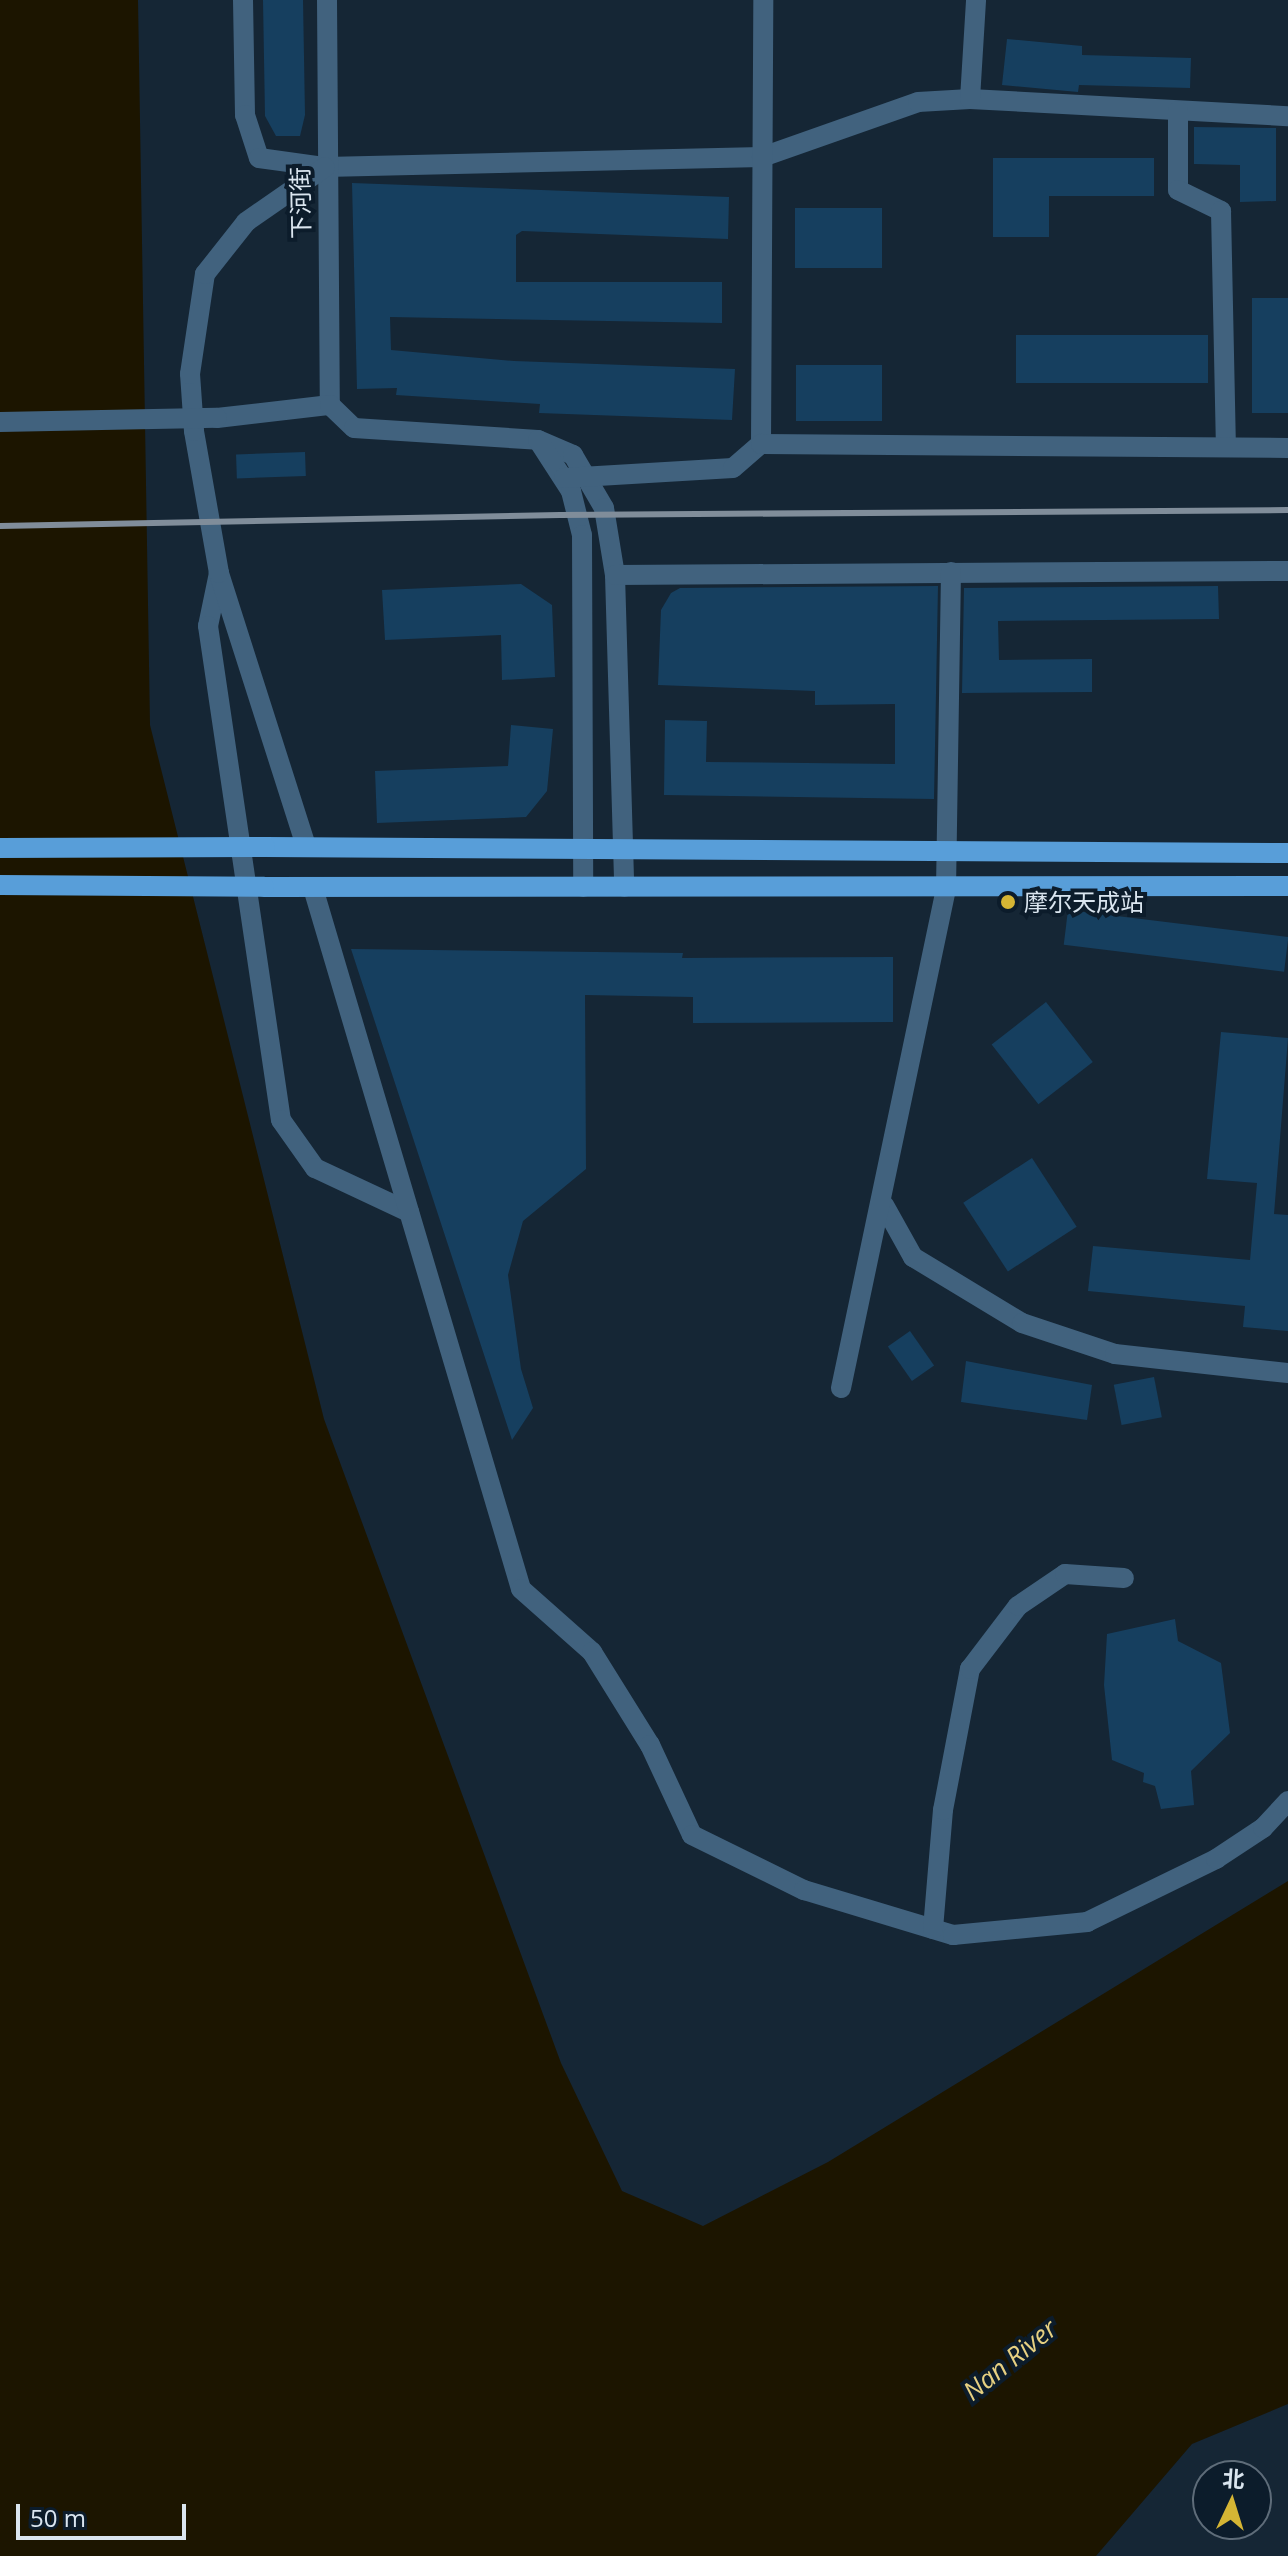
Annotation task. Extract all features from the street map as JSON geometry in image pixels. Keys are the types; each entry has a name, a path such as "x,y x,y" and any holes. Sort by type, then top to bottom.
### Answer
{"main road":[{"path":"0,848 583,845 1288,853"},
{"path":"0,885 946,889 1288,886"}],"street":[{"path":"243,0 245,115 259,158 325,167 762,157 918,102 970,99 1288,116"},
{"name":"下河街","path":"327,0 325,167 330,405"},
{"path":"761,444 763,0"},
{"path":"970,99 976,0"},
{"path":"1178,111 1178,190 1221,211 1226,447"},
{"path":"306,846 219,573 194,431 190,374 205,274 246,222 325,167"},
{"path":"0,422 217,418 330,405 354,428 538,440 573,455 582,535 583,887"},
{"path":"575,476 733,468 761,444 1288,448"},
{"path":"575,476 604,508 615,575 624,887"},
{"path":"615,575 1288,571"},
{"path":"841,1388 884,1205 946,889 951,572"},
{"path":"219,573 208,626 281,1120 315,1168 409,1212"},
{"path":"313,888 521,1589 592,1652 650,1745 692,1835 804,1890 953,1935 1087,1922 1216,1859 1263,1828 1288,1801"},
{"path":"884,1205 913,1257 1022,1323 1115,1354 1288,1373"},
{"path":"933,1929 943,1810 970,1669 1018,1606 1065,1574 1124,1578"}],"water":[{"name":"Nan River","path":"0,0 138,0 150,725 324,1419 561,2063 622,2191 703,2226 828,2162 1288,1881 1288,2404 1192,2444 1096,2556 0,2556"}],"building":[{"path":"263,0 303,0 305,115 300,136 276,136 265,116"},
{"path":"1007,39 1082,46 1082,55 1191,58 1190,88 1079,85 1078,92 1002,85"},
{"path":"1194,127 1276,128 1276,201 1240,202 1240,165 1194,164"},
{"path":"993,158 1154,158 1154,196 1049,196 1049,237 993,237"},
{"path":"352,183 729,197 728,239 522,231 516,235 516,282 722,282 722,323 390,317 391,350 514,361 735,369 732,420 539,413 540,404 396,395 397,388 357,389"},
{"path":"795,208 882,208 882,268 795,268"},
{"path":"1252,298 1288,298 1288,413 1252,413"},
{"path":"1016,335 1208,335 1208,383 1016,383"},
{"path":"796,365 882,365 882,421 796,421"},
{"path":"305,452 306,476 237,478 236,454"},
{"path":"521,584 552,605 555,677 502,680 501,635 385,640 382,590"},
{"path":"938,586 934,799 664,795 665,720 707,721 706,762 895,764 895,704 815,705 815,691 658,685 661,610 671,593 680,588"},
{"path":"1218,586 1219,619 998,621 999,660 1092,659 1092,692 962,693 964,588"},
{"path":"511,725 553,729 547,791 526,817 377,823 375,771 508,766"},
{"path":"1068,910 1288,937 1284,972 1064,945"},
{"path":"351,949 683,953 682,958 893,957 893,1022 693,1023 693,997 585,995 586,1169 523,1221 508,1275 521,1369 533,1408 512,1440"},
{"path":"1046,1002 1093,1062 1038,1104 992,1044"},
{"path":"1221,1032 1288,1038 1274,1214 1288,1215 1288,1331 1243,1327 1245,1306 1088,1291 1093,1246 1250,1260 1257,1183 1207,1179"},
{"path":"1032,1158 1077,1227 1008,1271 963,1203"},
{"path":"910,1331 934,1365 912,1381 888,1346"},
{"path":"966,1361 1092,1385 1087,1420 961,1402"},
{"path":"1154,1377 1162,1417 1122,1425 1114,1385"},
{"path":"1175,1619 1178,1641 1221,1663 1230,1733 1191,1771 1194,1805 1161,1809 1155,1786 1143,1782 1144,1773 1112,1760 1104,1685 1107,1634"}],"railway":[{"path":"0,526 560,515 1288,510"}],"place":[{"name":"摩尔天成站","path":"1008,902"}]}
